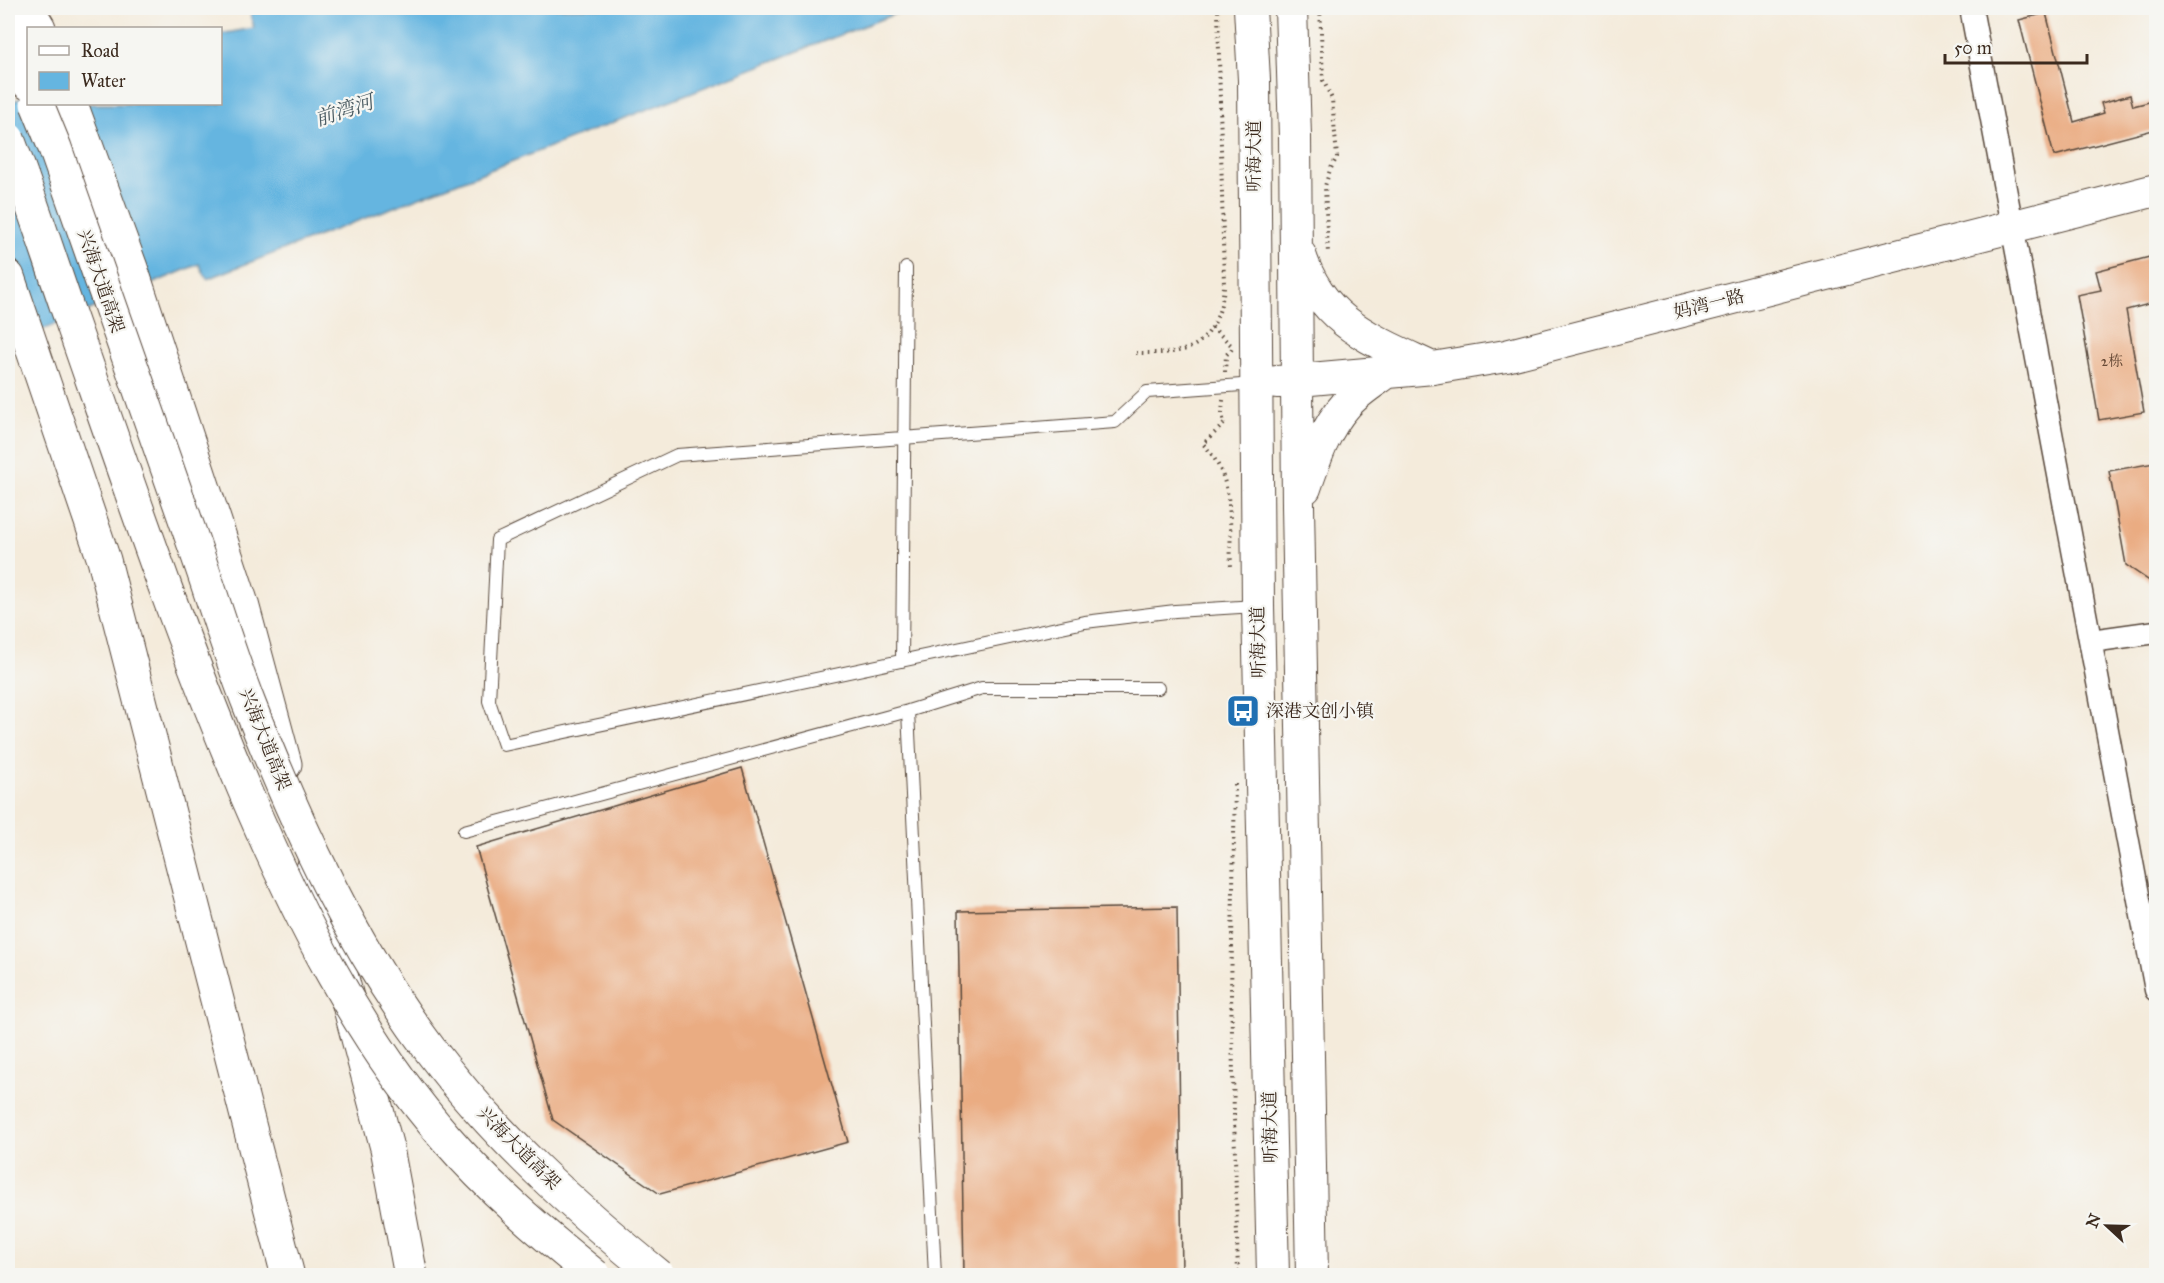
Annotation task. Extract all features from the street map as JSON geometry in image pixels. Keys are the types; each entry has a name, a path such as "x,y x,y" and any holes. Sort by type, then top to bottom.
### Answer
{"main road":[{"path":"27,8 38,27"},
{"name":"听海大道","path":"1250,8 1254,80 1256,384 1245,607 1274,1275"},
{"path":"1291,8 1297,246 1298,506 1312,1275"},
{"path":"8,30 27,80"},
{"name":"兴海大道高架","path":"37,105 71,194 248,702 308,840 348,924 388,990 426,1043 480,1110 603,1230 659,1275"},
{"path":"71,105 130,268 242,604 387,1148 411,1275"},
{"name":"兴海大道高架","path":"8,139 164,586 219,728 283,879 362,1025 411,1094 447,1139 506,1199 595,1275"},
{"name":"妈湾一路","path":"1256,384 1433,368 1506,356 2157,190"},
{"path":"1297,246 1305,271 1316,290 1346,323 1363,335 1433,368"},
{"path":"8,277 104,560 288,1275"},
{"path":"1298,506 1316,457 1333,422 1354,397 1387,373"}],"street":[{"path":"1971,8 2157,990"},
{"path":"2091,641 2157,632"}],"lane":[{"path":"902,661 906,268"},
{"path":"1245,607 1175,611 1085,622 504,745 489,701 497,540 677,455 1115,422 1147,392 1256,384"},
{"path":"464,831 909,711 982,688 1158,687"},
{"path":"909,711 935,1275"}],"path":[{"path":"1136,353 1186,350 1212,327 1222,304 1224,286 1218,8"},
{"path":"1320,8 1323,80 1332,99 1337,157 1325,186 1328,258"},
{"path":"1212,327 1234,347"},
{"path":"1224,424 1203,444 1214,456 1226,482 1245,607"},
{"path":"1235,776 1231,993 1238,1275"}],"water":[{"name":"前湾河","path":"249,8 910,8 207,279 199,264 8,344 8,103 27,96 27,105 222,105 222,34 254,28"}],"building":[{"path":"2046,13 2074,122 2104,113 2101,103 2130,95 2133,106 2157,100 2157,129 2054,156 2019,20"},
{"path":"2157,255 2157,302 2126,310 2144,412 2099,420 2077,295 2101,290 2096,271"},
{"path":"2154,463 2157,479 2157,586 2126,565 2109,471"},
{"path":"742,768 848,1142 660,1194 553,1120 476,847"},
{"path":"1177,907 1182,1275 964,1275 958,911"}],"place":[{"name":"深港文创小镇","path":"1243,711"}]}
